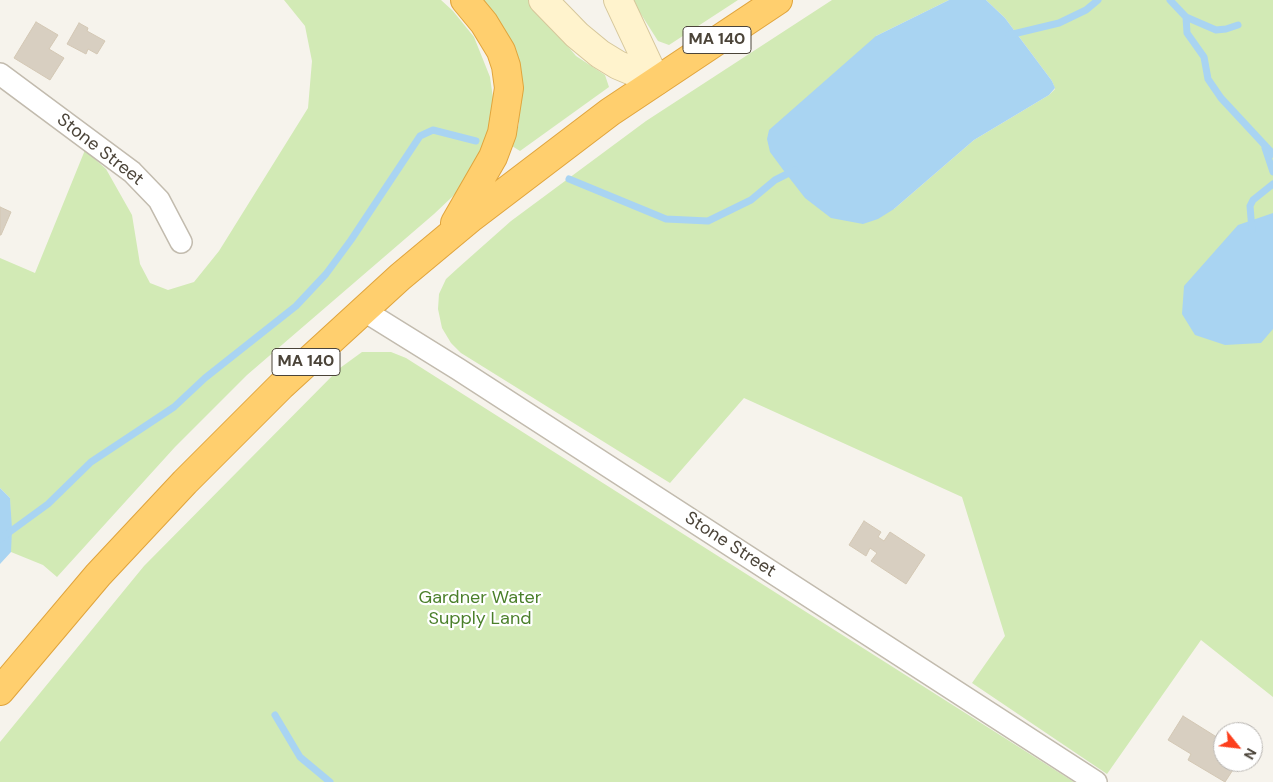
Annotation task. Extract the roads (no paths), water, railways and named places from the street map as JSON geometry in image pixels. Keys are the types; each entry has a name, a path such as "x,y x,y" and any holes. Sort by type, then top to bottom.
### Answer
{"highway":[{"path":"444,240 493,157 502,133 507,111 509,88 506,66 501,51 484,22 465,0"},
{"name":"MA 140","path":"0,691 92,582 179,488 281,386 363,310 444,240 546,160 656,80 778,0"}],"street":[{"path":"543,0 577,35 600,54 618,65 656,80"},
{"path":"618,0 656,80"},
{"name":"Stone Street","path":"0,74 132,172 159,200 181,242"},
{"name":"Stone Street","path":"363,310 458,368 1096,782"}],"water":[{"path":"949,0 986,0 1005,18 1052,81 1055,88 1049,95 974,140 894,209 878,219 863,224 831,218 805,198 770,152 767,139 769,130 876,36"},
{"path":"1273,213 1273,329 1261,343 1225,345 1195,335 1182,314 1184,286 1238,225"},
{"path":"0,488 10,498 12,529 11,552 0,564"}],"waterway":[{"path":"1009,35 1059,23 1086,10 1098,0"},
{"path":"1170,0 1186,17 1187,33 1204,57 1208,79 1221,98 1273,154"},
{"path":"1186,17 1216,30 1238,25"},
{"path":"0,539 48,504 91,462 174,407 205,378 296,306 326,274 351,240 420,136 433,130 476,141"},
{"path":"1265,148 1273,172"},
{"path":"569,179 666,219 708,221 751,200 775,180 795,170"},
{"path":"1252,230 1250,206 1253,200 1273,184"},
{"path":"275,715 300,757 330,782"}],"park label":[{"name":"Gardner Water Supply Land","path":"480,608"}]}
